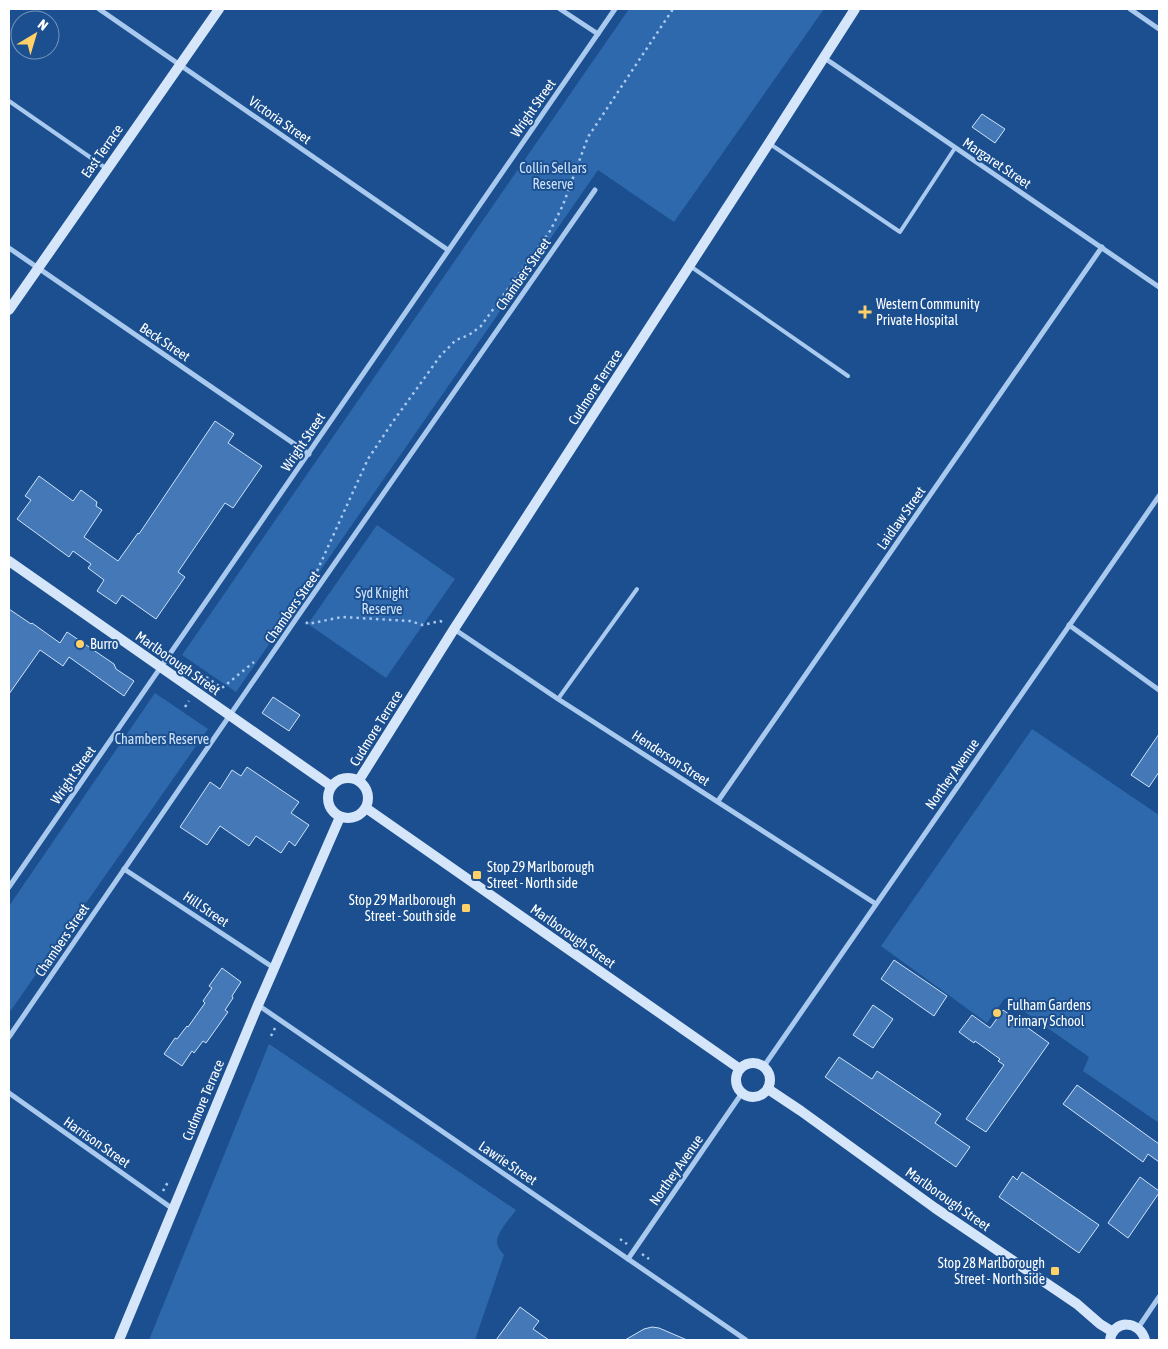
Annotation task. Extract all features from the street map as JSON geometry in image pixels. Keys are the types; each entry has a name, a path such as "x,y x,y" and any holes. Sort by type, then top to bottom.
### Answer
{"street":[{"name":"Victoria Street","path":"99,9 448,250"},
{"name":"East Terrace","path":"9,310 219,9"},
{"path":"560,9 598,34"},
{"name":"Wright Street","path":"9,887 615,9"},
{"name":"Cudmore Terrace","path":"358,780 855,9"},
{"path":"1130,9 1159,29"},
{"name":"Margaret Street","path":"823,57 1159,287"},
{"name":"Chambers Street","path":"9,1037 298,616 595,190"},
{"name":"Laidlaw Street","path":"718,801 1102,247"},
{"name":"Beck Street","path":"9,248 308,454"},
{"name":"Northey Avenue","path":"764,1066 1159,496"},
{"name":"Marlborough Street","path":"9,561 331,786"},
{"path":"1069,625 1159,690"},
{"name":"Henderson Street","path":"454,629 558,699 876,904"},
{"path":"346,777 358,780 367,790 369,796 366,808 355,818 347,819 335,814 327,800 328,791 331,786 338,780 346,777"},
{"name":"Marlborough Street","path":"366,808 740,1069"},
{"name":"Cudmore Terrace","path":"119,1340 258,1005 340,817"},
{"name":"Hill Street","path":"124,869 274,968"},
{"name":"Lawrie Street","path":"258,1005 746,1340"},
{"path":"752,1062 764,1066 768,1070 771,1079 765,1093 759,1096 747,1096 742,1093 736,1081 740,1069 752,1062"},
{"name":"Marlborough Street","path":"768,1089 802,1111 935,1208 1077,1304 1111,1336"},
{"name":"Harrison Street","path":"9,1093 173,1209"},
{"name":"Northey Avenue","path":"628,1259 742,1093"},
{"path":"1138,1328 1159,1297"},
{"path":"1111,1336 1119,1327 1131,1325 1142,1332 1145,1340"}],"lane":[{"path":"9,101 107,169"},
{"path":"769,143 900,232 955,148"},
{"path":"690,265 848,376"},
{"path":"558,699 637,589"}],"path":[{"path":"314,577 368,459 441,355 456,340 469,335 481,326 550,231 563,205 588,137 673,9"},
{"path":"298,616 308,624 342,617 410,621 423,625 440,621 454,629"},
{"path":"203,681 206,677 222,688 256,660"},
{"path":"185,707 189,702"}],"green space":[{"name":"Collin Sellars Reserve","path":"629,9 824,9 674,222 598,170 236,692 182,655"},
{"name":"Syd Knight Reserve","path":"377,525 455,579 386,678 308,624"},
{"name":"Chambers Reserve","path":"155,693 208,729 9,1013 9,906"},
{"path":"1032,729 1159,815 1159,1123 1083,1071 1089,1057 1005,998 987,1023 881,946"},
{"path":"269,1044 516,1210 497,1241 499,1249 504,1255 475,1340 149,1340"}],"building":[{"path":"982,114 1005,129 995,143 972,127"},
{"path":"215,421 234,434 228,443 262,466 233,508 225,503 178,572 185,577 156,619 122,595 116,604 97,591 104,580 88,568 91,564 73,551 69,557 17,519 31,500 25,496 39,476 73,501 81,490 97,502 96,506 102,510 84,537 118,561 139,534"},
{"path":"9,609 60,643 67,632 114,664 116,669 134,681 124,696 69,657 63,666 40,650 9,694"},
{"path":"273,697 300,715 289,731 262,713"},
{"path":"1159,734 1159,772 1149,787 1131,775"},
{"path":"247,767 299,802 291,813 309,825 295,846 289,841 281,853 256,836 249,846 220,826 207,845 180,827 210,782 220,789 232,770 241,776"},
{"path":"894,960 947,996 934,1016 881,979"},
{"path":"222,968 241,982 225,1010 228,1012 206,1043 203,1041 194,1053 192,1051 182,1066 164,1054 175,1038 177,1039 188,1027 205,1003 203,1001 212,988 209,986"},
{"path":"873,1005 893,1019 873,1048 853,1035"},
{"path":"1003,1010 1049,1043 986,1132 966,1119 1004,1065 998,1061 1000,1059 959,1032 972,1015 990,1028"},
{"path":"839,1057 872,1079 877,1071 941,1114 935,1123 970,1147 956,1167 825,1077"},
{"path":"1077,1085 1159,1144 1159,1162 1148,1154 1143,1162 1063,1104"},
{"path":"1022,1172 1099,1225 1079,1253 999,1197 1013,1176 1017,1180"},
{"path":"1140,1177 1159,1191 1159,1193 1128,1238 1108,1223"},
{"path":"520,1307 539,1321 533,1329 549,1340 496,1340"},
{"path":"652,1327 687,1340 625,1340 644,1329"}],"place":[{"name":"Western Community Private Hospital","path":"865,312"},
{"name":"Burro","path":"80,644"},
{"name":"Stop 29 Marlborough Street - North side","path":"477,875"},
{"name":"Stop 29 Marlborough Street - South side","path":"466,908"},
{"name":"Fulham Gardens Primary School","path":"997,1013"},
{"name":"Stop 28 Marlborough Street - North side","path":"1055,1271"}]}
